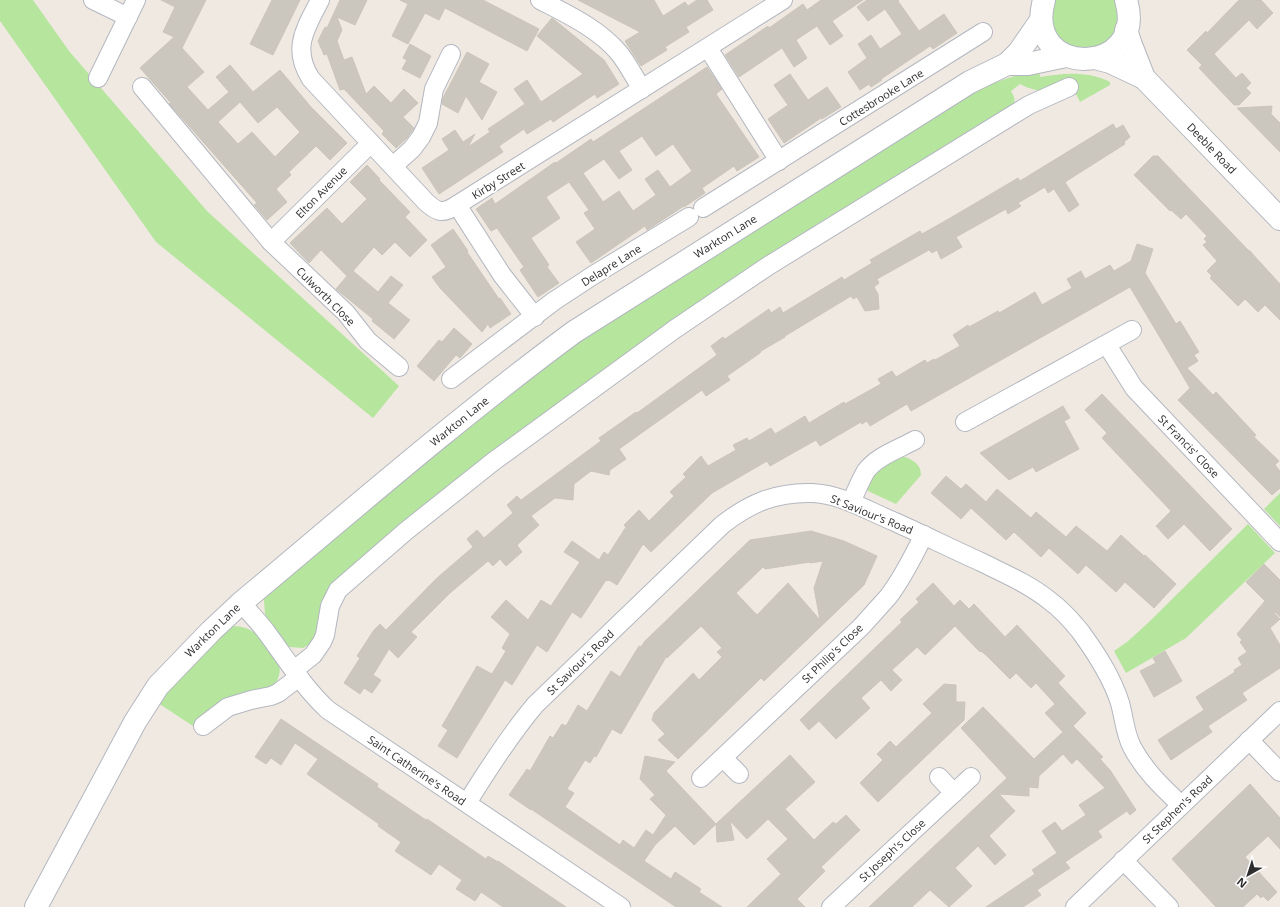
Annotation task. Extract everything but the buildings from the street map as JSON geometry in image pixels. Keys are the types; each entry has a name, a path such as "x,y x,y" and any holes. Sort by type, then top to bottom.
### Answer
{"street":[{"path":"93,0 128,17"},
{"path":"98,78 136,0"},
{"name":"Kirby Street","path":"320,0 303,36 301,48 303,63 311,79 426,202 437,210 448,211 783,0"},
{"path":"540,0 573,17 600,36 619,53 642,89"},
{"path":"1043,10 1043,29 1049,41 1059,52 1066,56 1083,60 1101,57 1116,47 1123,38 1128,26 1129,10 1126,1"},
{"name":"Warkton Lane","path":"36,907 135,722 158,686 211,631 241,603 464,417 521,371 574,332 970,82 1007,64 1019,52 1043,10"},
{"name":"Deeble Road","path":"1126,30 1144,78"},
{"name":"Cottesbrooke Lane","path":"696,212 983,32"},
{"path":"708,48 779,161"},
{"path":"393,166 412,149 428,123 434,89 451,54"},
{"name":"Warkton Lane","path":"1007,64 1028,64 1066,56"},
{"name":"Deeble Road","path":"1095,58 1110,62 1144,78 1280,219"},
{"name":"Culworth Close","path":"142,86 270,242 346,313 368,341 399,367"},
{"path":"203,726 228,707 278,693 313,655 322,642 325,635 330,606 338,590 406,531 494,461 668,333 768,266 1029,105 1069,87"},
{"name":"Elton Avenue","path":"270,242 370,143"},
{"path":"457,205 502,275 535,317"},
{"name":"Delapre Lane","path":"452,379 554,301 696,212"},
{"path":"966,422 1132,330"},
{"name":"St Francis' Close","path":"1106,345 1134,388 1280,542"},
{"path":"851,502 865,472 870,466 877,460 915,440"},
{"name":"St Saviour's Road","path":"466,803 517,726 535,705 722,525 736,514 764,500 780,495 812,493 831,496 851,502 924,535 1016,579 1050,601 1063,612 1089,644 1109,676 1119,702 1131,746 1140,762 1181,805"},
{"name":"St Philip's Close","path":"702,778 876,610 888,596 906,569 924,535"},
{"name":"Saint Catherine's Road","path":"241,603 266,632 316,699 328,710 621,907"},
{"name":"St Stephen's Road","path":"1075,907 1280,710"},
{"path":"1249,740 1280,772"},
{"path":"723,758 739,774"},
{"name":"St Joseph's Close","path":"831,907 971,777"},
{"path":"939,778 954,794"},
{"path":"1123,860 1169,907"}],"green space":[{"path":"0,0 33,0 69,51 207,211 399,386 373,418 156,242 0,21"},
{"path":"1055,0 1115,0 1117,4 1118,24 1115,33 1109,41 1091,49 1072,47 1057,35 1052,25"},
{"path":"1039,69 1040,77 1067,74 1085,75 1102,78 1110,82 1110,85 1080,102 1068,78 1040,90 1034,90 1020,84 1011,91 1014,96 1013,105 822,221 739,275 355,564 318,629 313,642 303,648 290,647 285,644 268,621 265,614 264,600 265,594 271,587 421,467 490,407 612,316 969,94 986,86"},
{"path":"902,456 918,465 921,475 896,504 868,491 867,485 873,472"},
{"path":"1280,493 1280,526 1264,509"},
{"path":"1248,524 1275,553 1186,638 1126,673 1114,651 1127,642 1149,622"},
{"path":"232,626 248,629 260,637 279,662 280,670 278,680 271,688 206,713 193,726 158,703 211,640"}]}
